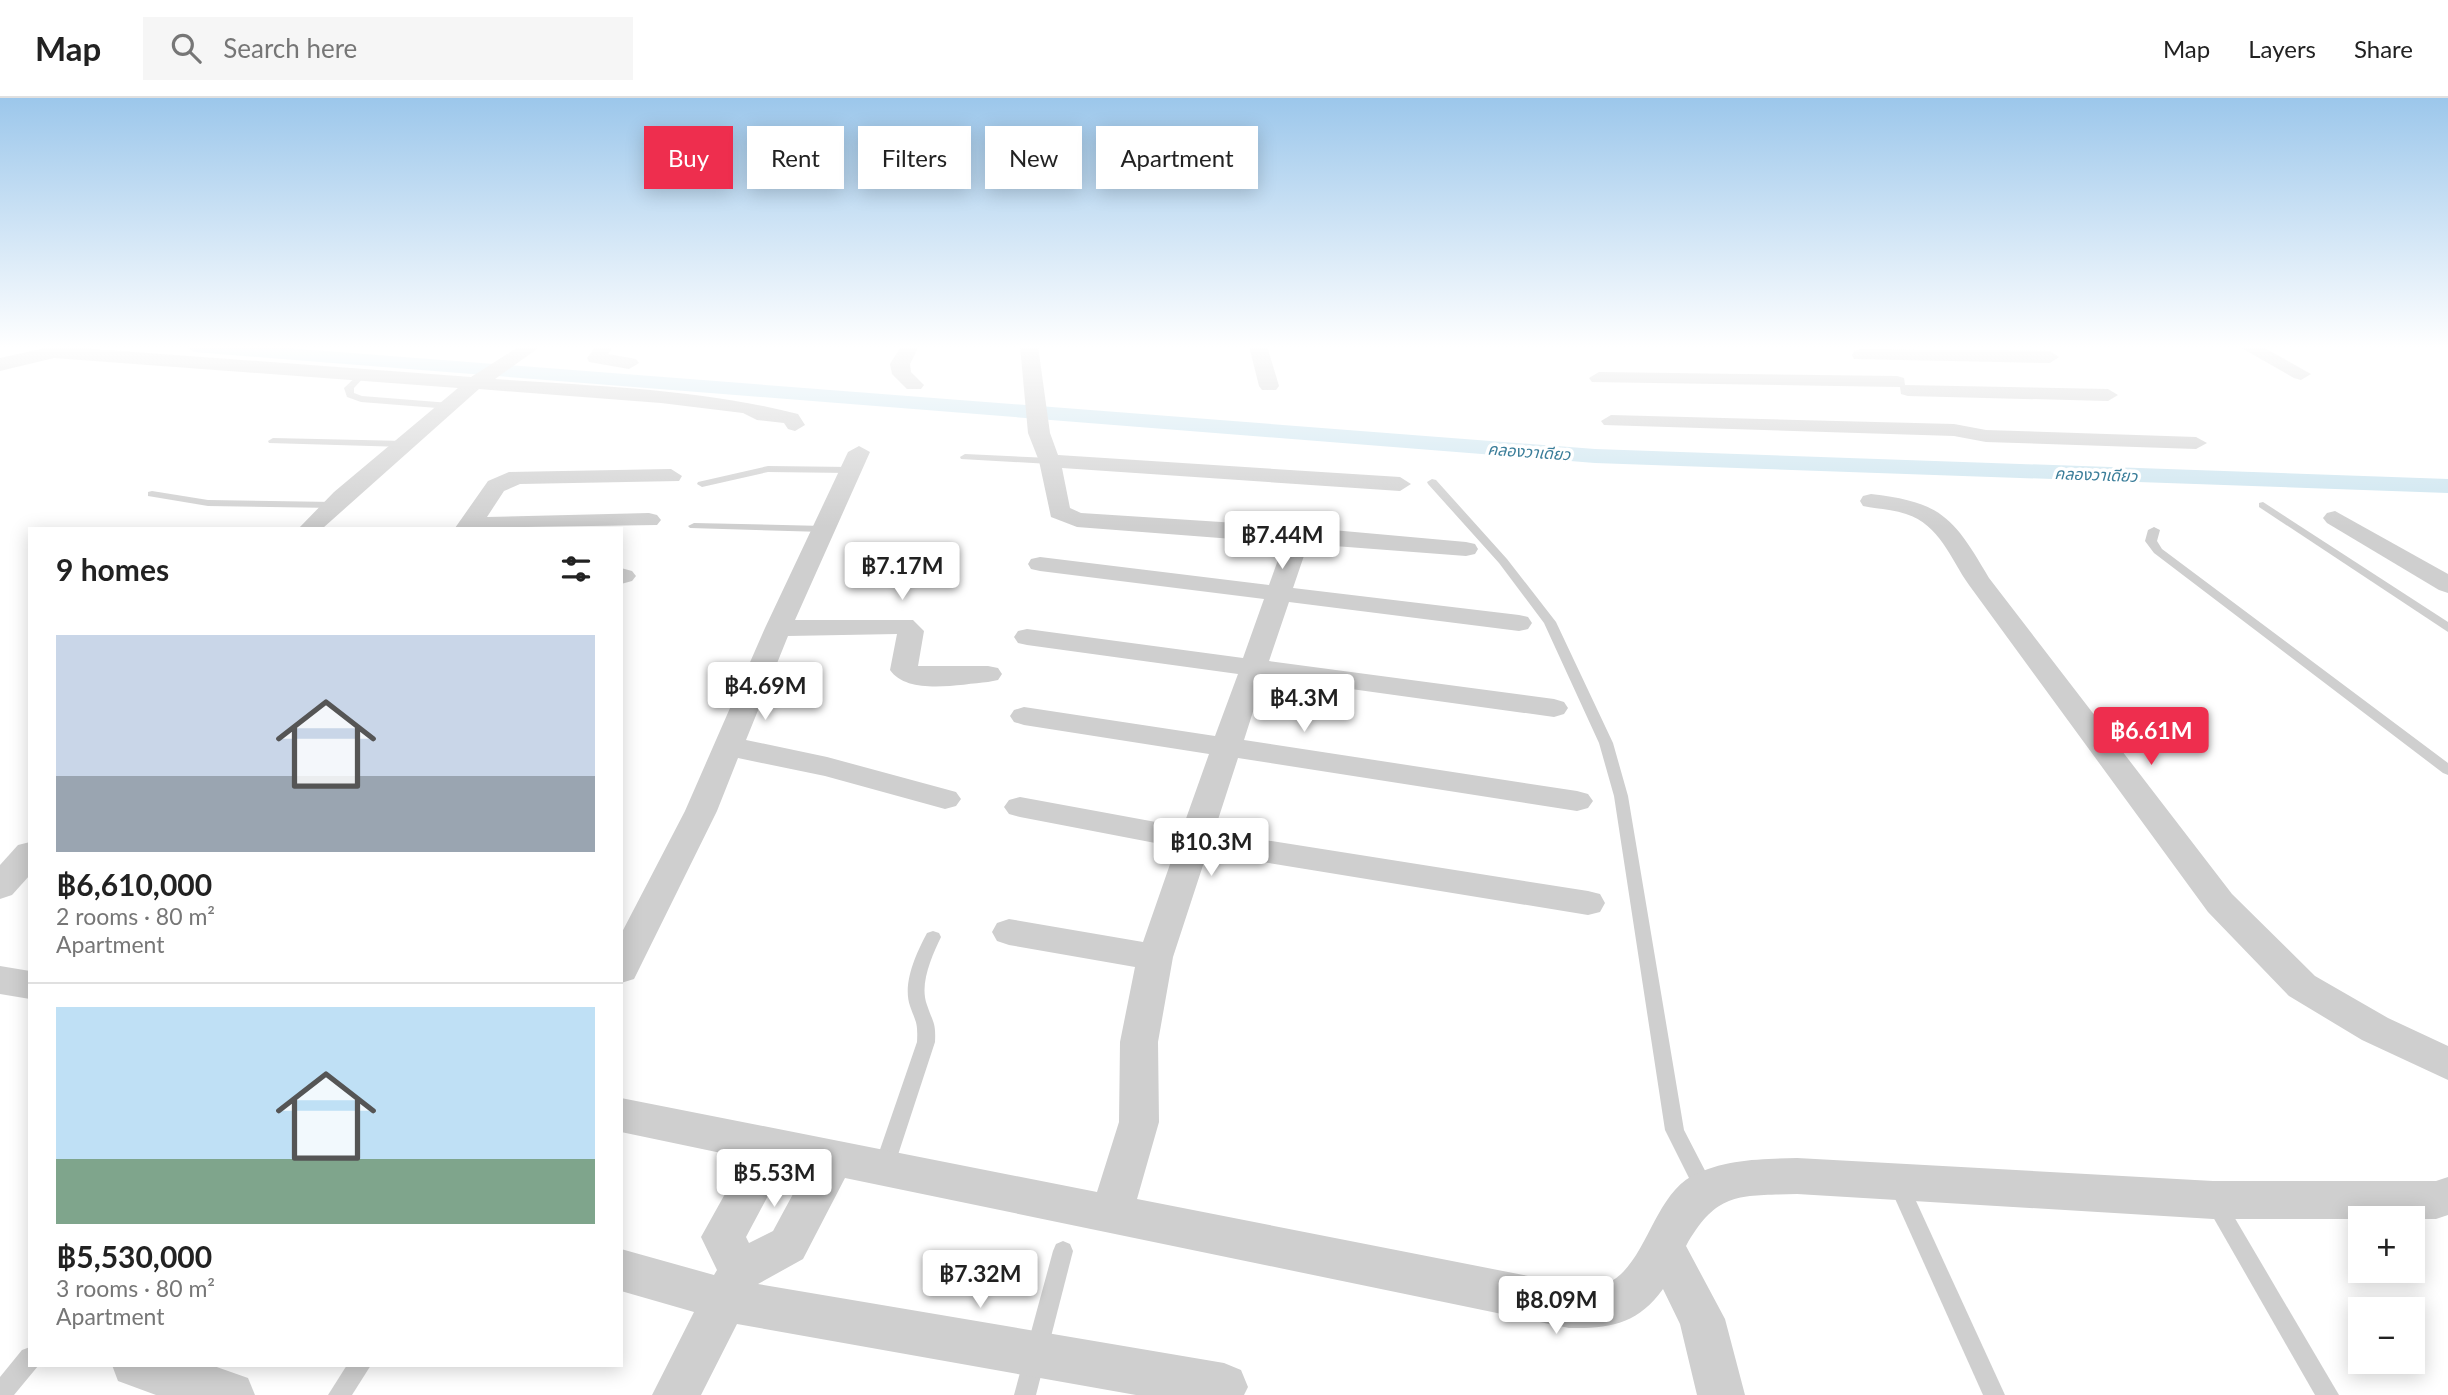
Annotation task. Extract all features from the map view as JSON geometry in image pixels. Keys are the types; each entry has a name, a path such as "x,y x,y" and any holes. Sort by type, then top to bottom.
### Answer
{"street":[{"path":"311,527 449,407"},
{"path":"734,407 749,408 757,414 791,418 795,425"},
{"path":"1036,407 1039,433 1050,461 1059,512 1077,520 1299,534 1466,549"},
{"path":"1927,407 1955,430"},
{"path":"1611,421 1955,430 1986,436 2196,443"},
{"path":"623,965 701,811 778,628 855,461"},
{"path":"1050,461 1401,484"},
{"path":"468,526 496,486 517,477 671,476"},
{"path":"1871,501 1900,503 1927,511 1949,532 1979,580 2220,903 2302,986 2375,1030 2448,1064"},
{"path":"2335,518 2448,584"},
{"path":"468,526 649,520"},
{"path":"1111,1214 1139,1122 1139,1042 1155,957 1299,534"},
{"path":"1040,564 1519,623"},
{"path":"778,628 904,625 911,631 904,670 910,675 988,674"},
{"path":"1027,637 1554,708"},
{"path":"1024,716 1577,801"},
{"path":"729,746 827,767 945,799"},
{"path":"1020,807 1196,840 1588,903"},
{"path":"0,887 28,855"},
{"path":"1009,932 1155,957"},
{"path":"0,980 28,985"},
{"path":"623,1115 1569,1306 1608,1306 1642,1285 1684,1213 1705,1190 1749,1177 1898,1182 2213,1200 2436,1199 2448,1196"},
{"path":"732,1286 723,1237 773,1147"},
{"path":"676,1395 732,1286 788,1245 834,1158"},
{"path":"1664,1247 1702,1319 1721,1395"},
{"path":"623,1270 732,1286 1030,1374 1224,1387"},
{"path":"141,1367 231,1395"}],"lane":[{"path":"273,442 405,444"},
{"path":"965,457 1050,461"},
{"path":"702,484 768,468 855,461"},
{"path":"1432,482 1503,561 1549,622 1606,743 1621,796 1675,1129 1705,1190"},
{"path":"152,494 208,503 335,505"},
{"path":"2263,505 2448,628"},
{"path":"694,526 824,529"},
{"path":"2154,530 2151,541 2158,551 2448,770"},
{"path":"884,1168 926,1042 927,1023 917,1003 919,967 933,937"},
{"path":"1898,1182 1994,1395"},
{"path":"2213,1200 2328,1395"},
{"path":"1030,1374 1063,1251"},
{"path":"0,1394 28,1359"},
{"path":"339,1395 359,1367"}],"waterway":[{"name":"คลองวาเดียว","path":"965,407 1595,456 2448,486"}]}
